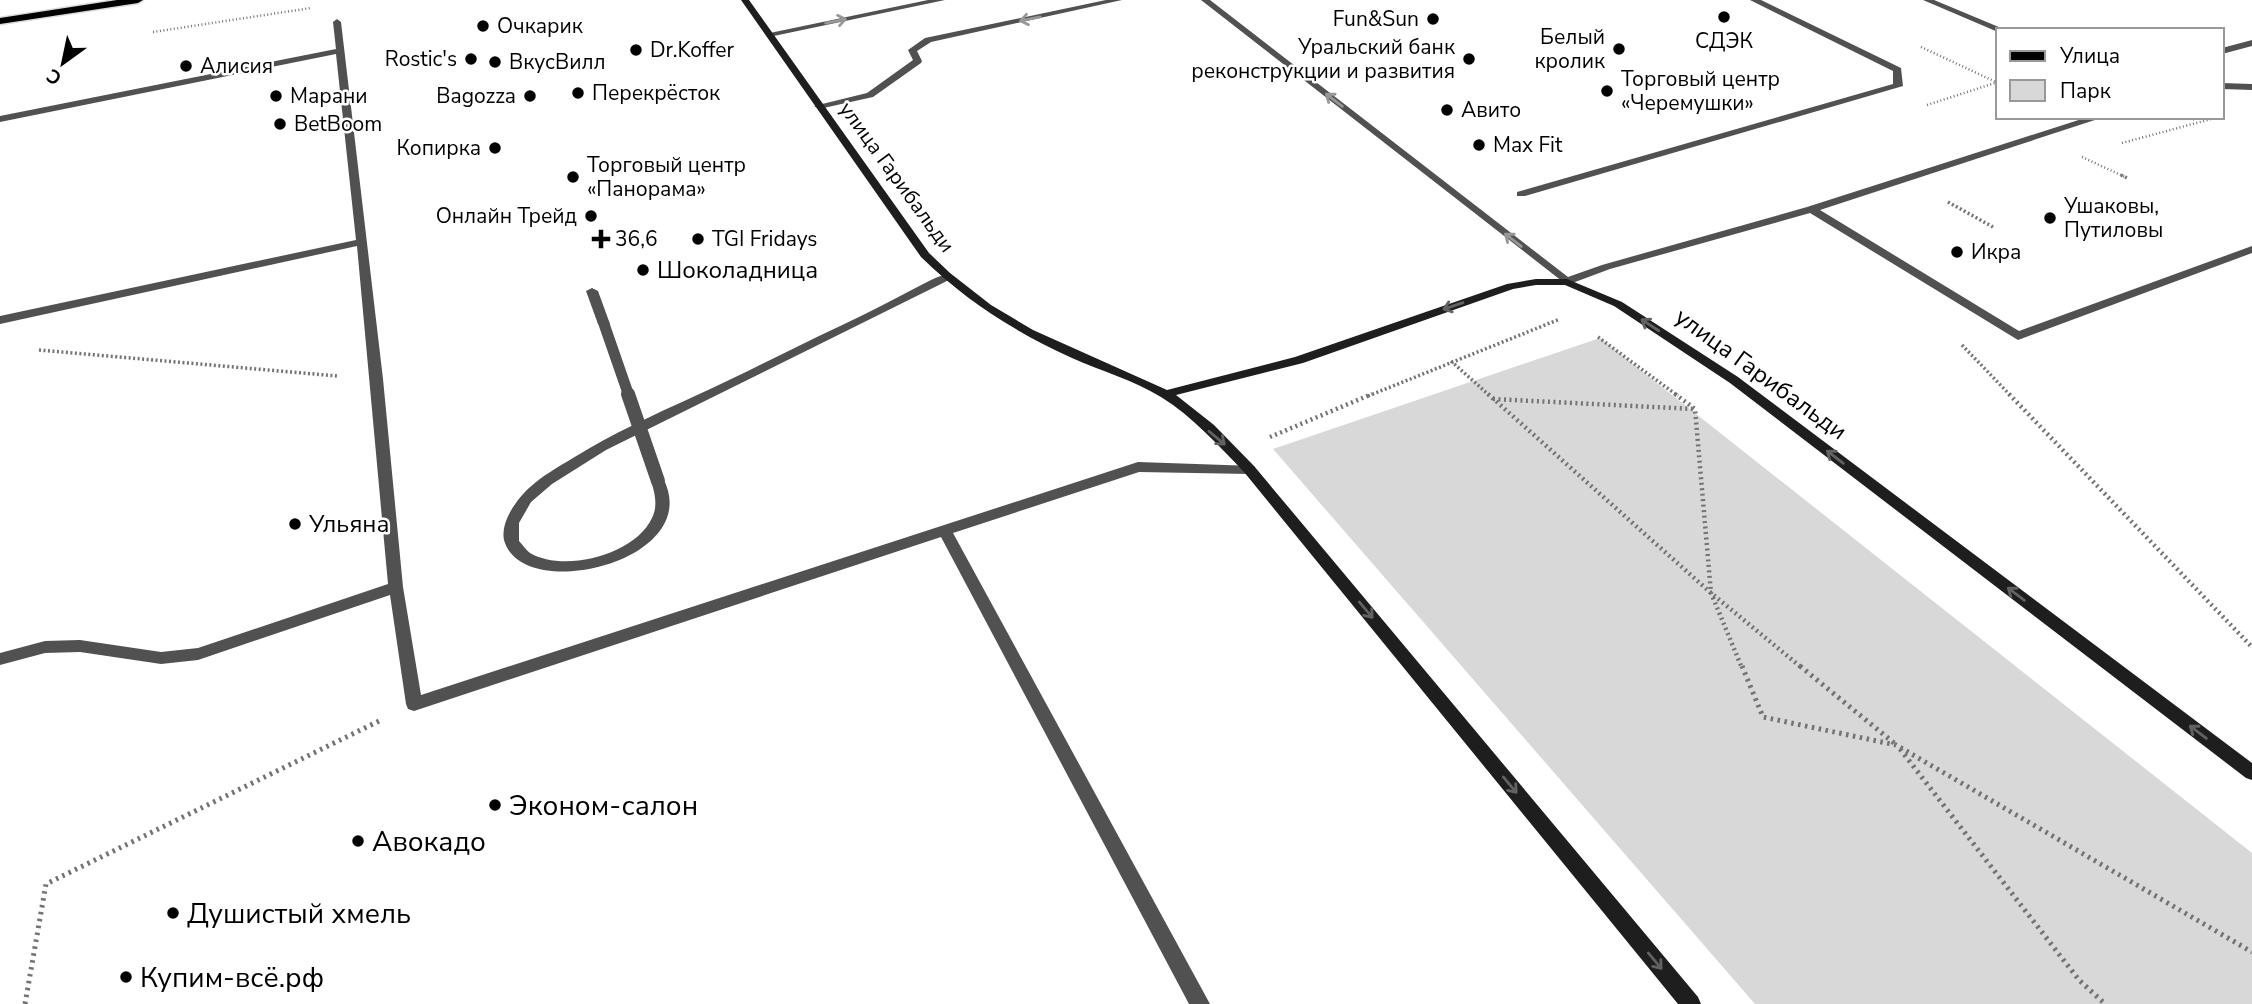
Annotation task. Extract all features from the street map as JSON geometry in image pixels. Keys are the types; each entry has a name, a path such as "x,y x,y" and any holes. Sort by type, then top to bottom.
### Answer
{"main road":[{"path":"0,21 138,0"}],"street":[{"name":"улица Гарибальди","path":"745,0 925,255 947,277 995,315 1028,333 1165,394 1225,444 1249,468 1691,1004"},
{"name":"улица Гарибальди","path":"1165,394 1299,360 1511,286 1536,282 1567,282 1618,304 1734,380 2252,773"}],"lane":[{"path":"769,34 942,0"},
{"path":"819,106 870,95 890,83 918,61 912,50 928,40 1118,0"},
{"path":"1205,0 1567,282 1606,267 1811,209 2093,119"},
{"path":"1521,194 1898,86 1898,70 1754,0"},
{"path":"1927,0 1997,28"},
{"path":"337,22 377,379 396,587 414,704 1138,467 1249,468"},
{"path":"2224,50 2252,43"},
{"path":"0,119 340,51"},
{"path":"2224,86 2252,87"},
{"path":"1811,209 2018,336 2252,249"},
{"path":"0,320 360,242"},
{"path":"592,291 664,497 663,512 655,527 624,554 582,567 547,566 529,560 517,550 511,536 514,518 526,499 540,486 631,430 866,320 947,277"},
{"path":"945,531 1200,1004"},
{"path":"0,659 45,647 80,646 161,658 198,654 396,587"}],"path":[{"path":"150,33 314,8"},
{"path":"2192,119 2200,121"},
{"path":"2079,156 2129,179"},
{"path":"1941,199 1993,227"},
{"path":"1225,444 1269,438 1451,361 1569,315 1618,304"},
{"path":"1590,331 1695,409 1711,593 1763,717 1896,745 2078,980 2105,1004"},
{"path":"1955,338 2252,647"},
{"path":"37,349 377,379"},
{"path":"1451,361 1711,593 1896,745 2252,951"},
{"path":"1493,399 1695,409"},
{"path":"25,1004 46,884 414,704"}],"green space":[{"path":"1600,338 2252,853 2252,1004 1755,1004 1273,449"}],"place":[{"name":"СДЭК","path":"1724,17"},
{"name":"Fun&Sun","path":"1433,19"},
{"name":"Очкарик","path":"483,26"},
{"name":"Белый кролик","path":"1619,49"},
{"name":"Dr.Koffer","path":"636,50"},
{"name":"Rostic's","path":"471,59"},
{"name":"Уральский банк реконструкции и развития","path":"1469,59"},
{"name":"ВкусВилл","path":"495,62"},
{"name":"Алисия","path":"186,66"},
{"name":"Торговый центр «Черемушки»","path":"1607,91"},
{"name":"Перекрёсток","path":"578,93"},
{"name":"Марани","path":"276,96"},
{"name":"Bagozza","path":"530,96"},
{"name":"Авито","path":"1447,110"},
{"name":"BetBoom","path":"280,124"},
{"name":"Max Fit","path":"1479,145"},
{"name":"Копирка","path":"495,148"},
{"name":"Торговый центр «Панорама»","path":"573,177"},
{"name":"Онлайн Трейд","path":"591,216"},
{"name":"Ушаковы, Путиловы","path":"2050,218"},
{"name":"36,6","path":"601,239"},
{"name":"TGI Fridays","path":"698,239"},
{"name":"Икра","path":"1957,252"},
{"name":"Шоколадница","path":"643,270"},
{"name":"Ульяна","path":"295,524"},
{"name":"Эконом-салон","path":"495,805"},
{"name":"Авокадо","path":"358,841"},
{"name":"Душистый хмель","path":"173,913"},
{"name":"Купим-всё.рф","path":"126,977"}]}
